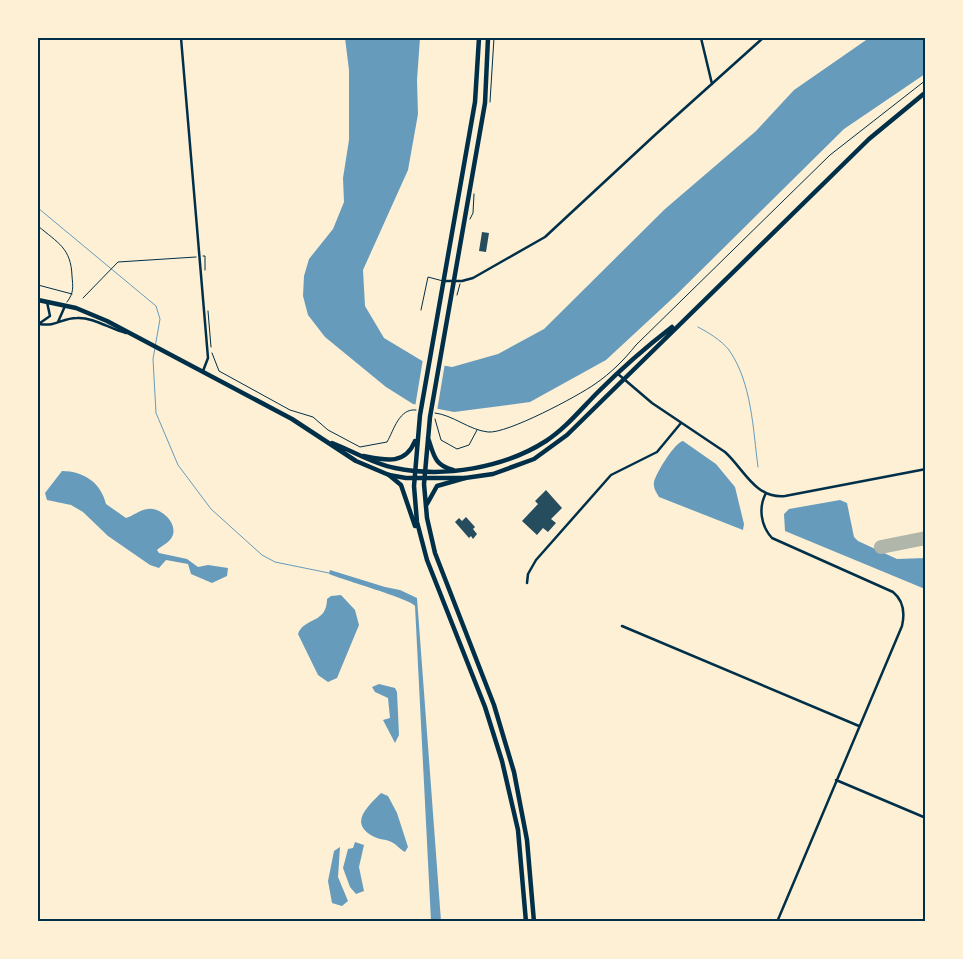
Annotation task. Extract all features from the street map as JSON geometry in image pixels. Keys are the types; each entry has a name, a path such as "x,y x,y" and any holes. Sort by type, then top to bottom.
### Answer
{"main road":[{"path":"422,546 417,522 413,478 418,433 475,102 479,38"},
{"path":"488,38 485,104 427,436 424,478 426,505 435,553 494,705 514,772 527,840 534,922"},
{"path":"426,505 438,486 465,478 507,470 542,454 567,435 683,319 869,139 926,92"},
{"path":"38,300 65,305 95,315 292,418 356,461 389,475 413,478 465,478"},
{"path":"331,443 395,468 414,470 453,470 490,465 508,459 546,442 618,374 683,319"},
{"path":"363,456 387,460 403,457 412,448 418,433"},
{"path":"427,436 435,461 453,470"},
{"path":"389,475 401,485 431,573 486,707 502,761 518,830 526,922"}],"street":[{"path":"181,38 208,358 203,372"},
{"path":"701,38 712,84"},
{"path":"444,281 462,281 473,278 541,241 763,38"},
{"path":"46,301 50,316 39,324 51,326 76,318 86,318 109,329 133,334"},
{"path":"58,323 65,305"},
{"path":"618,374 680,423 725,452 735,461 752,483 766,493 785,496 926,469"},
{"path":"527,583 528,574 536,560 611,475 657,452 680,423"},
{"path":"766,493 762,504 762,514 766,530 772,538 889,589 901,601 904,614 902,626 777,922"},
{"path":"622,626 859,726"},
{"path":"836,780 926,818"}],"lane":[{"path":"421,310 428,277 444,281"}],"path":[{"path":"432,416 477,429 499,431 532,419 601,380 622,362 636,345 830,155 926,80"},
{"path":"38,226 63,246 72,262 73,294 65,305"},
{"path":"205,256 205,276"},
{"path":"83,298 116,264 123,261 194,257"},
{"path":"38,285 73,294"},
{"path":"208,310 212,355 219,371 290,410 313,417 328,430 360,447 388,442 403,412 409,409 417,410"},
{"path":"432,416 438,425 437,432 441,440 457,449 469,445 477,429"}],"water":[{"path":"345,38 420,38 417,80 418,114 408,170 363,270 365,306 384,338 424,362 452,367 498,354 544,329 665,209 756,131 794,90 869,38 925,38 925,74 844,129 674,297 606,360 530,402 454,412 413,404 386,387 325,337 308,315 303,296 304,276 309,259 333,229 344,202 343,178 349,140 349,70"},
{"path":"683,441 716,464 735,487 744,524 743,530 659,497 654,486 655,478 671,452"},
{"path":"62,471 77,473 96,484 106,504 126,518 148,509 163,513 171,521 173,532 171,539 157,550 159,553 187,559 198,567 208,565 228,568 227,576 212,583 191,574 188,564 166,560 159,568 150,565 108,536 83,512 71,505 47,500 45,493"},
{"path":"840,500 847,503 854,537 858,541 897,559 925,558 925,589 785,531 784,514 789,509"},
{"path":"330,570 400,590 417,598 441,921 431,921 415,606 402,599 329,574"},
{"path":"341,595 355,610 359,625 337,678 328,682 318,675 298,634 305,625 323,613 327,599 331,596"},
{"path":"379,684 395,688 397,692 399,735 395,743 383,720 390,718 388,698 375,692 372,687"},
{"path":"381,793 388,796 397,813 408,847 405,852 391,842 378,839 363,828 361,822 365,810"},
{"path":"355,842 364,845 359,867 364,891 356,894 350,887 343,868 348,849 353,848"},
{"path":"340,847 338,877 348,901 342,906 332,903 328,881 334,851"}],"pier":[{"path":"423,359 445,363 437,411 415,407"}],"building":[{"path":"482,232 489,233 486,252 479,251"},
{"path":"546,490 562,508 551,519 556,523 548,532 543,528 537,535 522,521 538,504 535,501"},
{"path":"466,517 475,527 473,529 477,534 473,539 471,536 469,538 455,522 459,518 462,521"}],"waterway":[{"path":"38,208 156,306 160,319 153,359 156,413 178,465 211,509 262,555 275,562 329,573"},
{"path":"698,327 722,343 737,363 747,392 753,422 758,467"}],"taxiway":[{"path":"881,547 926,538"}]}
